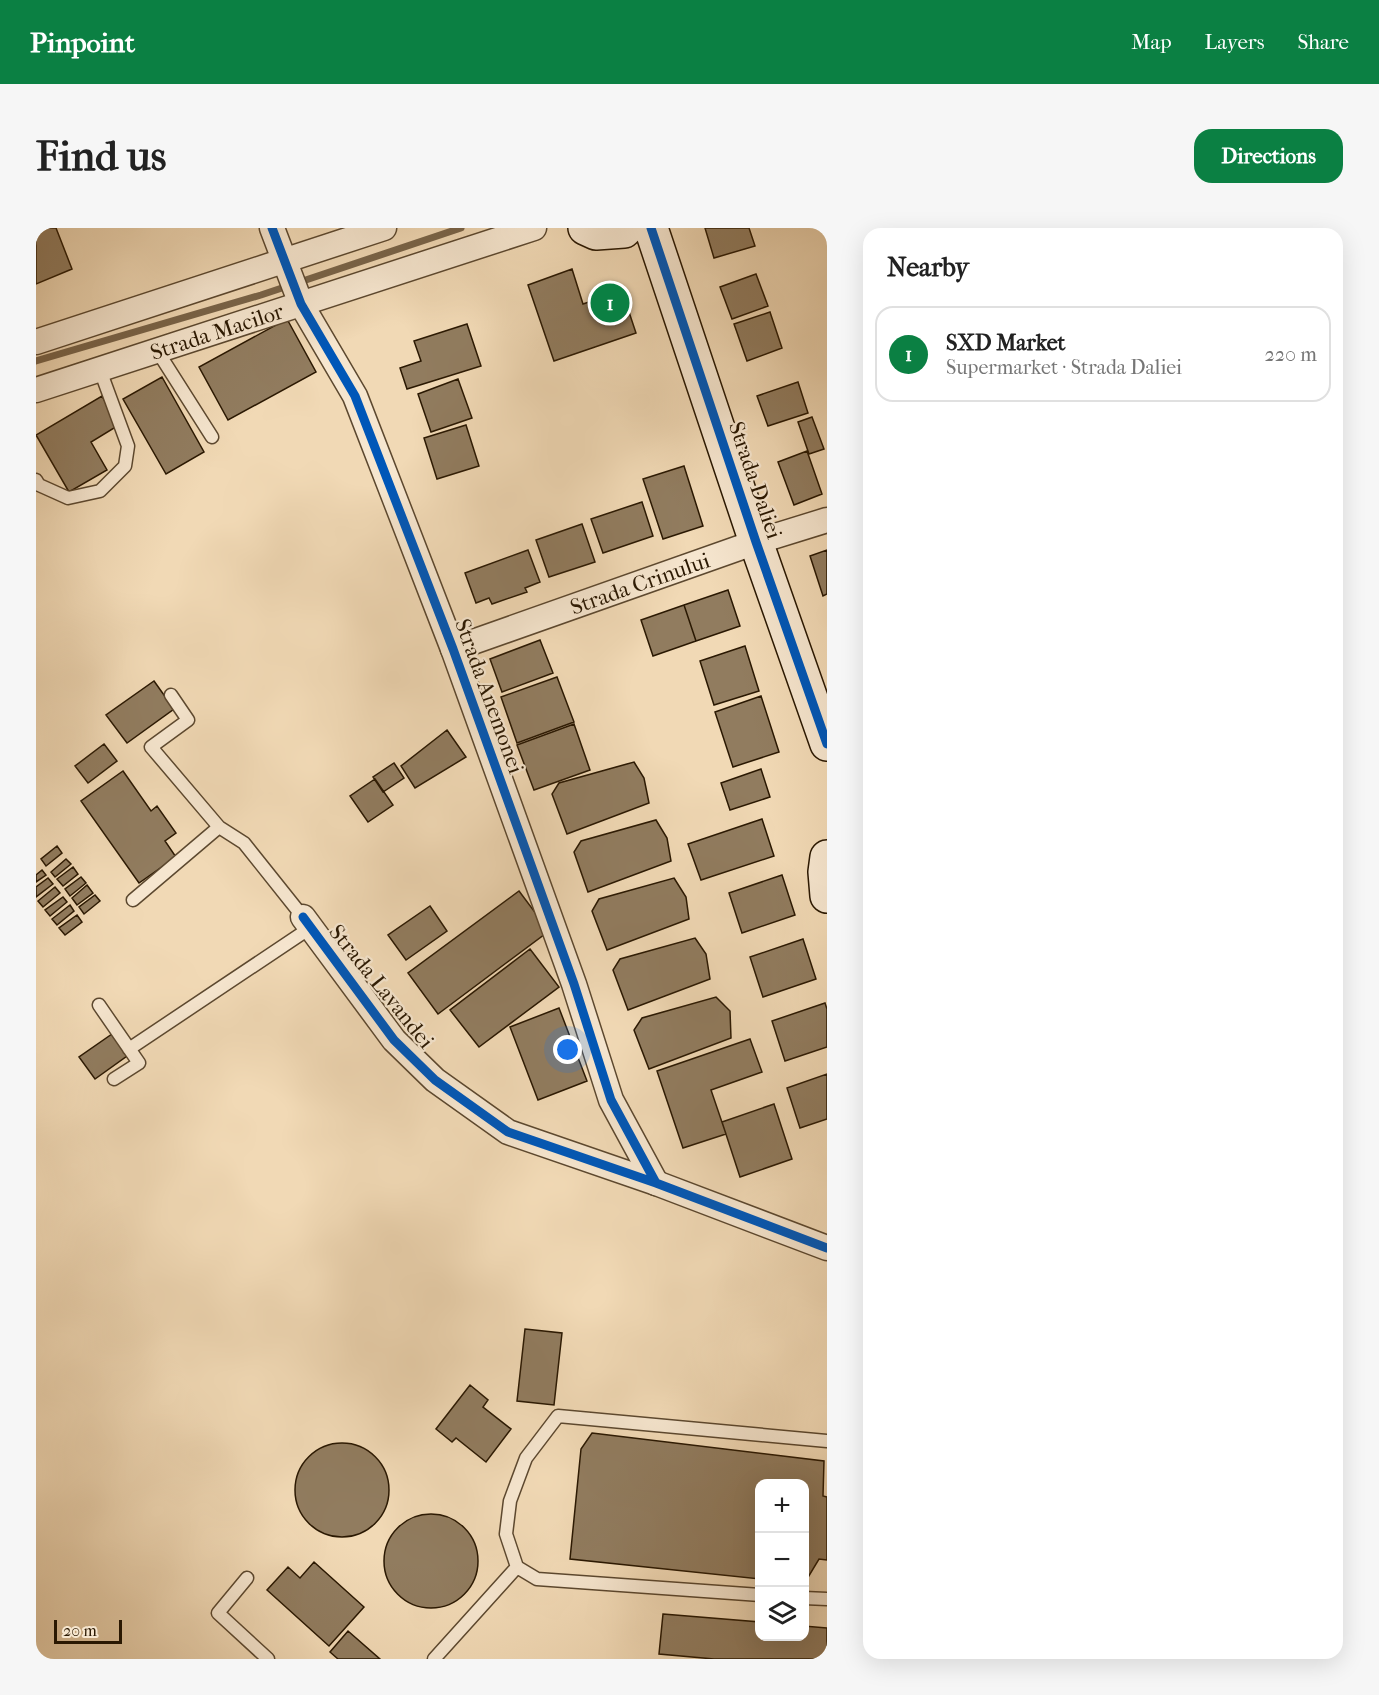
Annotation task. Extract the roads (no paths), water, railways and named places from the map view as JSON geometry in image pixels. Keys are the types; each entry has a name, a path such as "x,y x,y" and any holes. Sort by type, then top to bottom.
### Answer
{"street":[{"name":"Strada Anemonei","path":"272,228 299,301 355,396 453,649 574,984 611,1100 656,1184"},
{"path":"36,342 287,265 384,228"},
{"name":"Strada Macilor","path":"36,390 158,352 299,301 534,228"},
{"path":"585,228 596,233 624,231 627,228"},
{"name":"Strada Daliei","path":"651,228 756,542 827,744"},
{"name":"Strada Crinului","path":"453,649 756,542 827,520"},
{"path":"827,857 825,872 827,896"},
{"name":"Strada Lavandei","path":"306,923 394,1040 435,1080 508,1132 827,1248"}],"lane":[{"path":"158,352 212,437"},
{"path":"36,480 39,485 68,498 100,491 125,466 128,446 100,370"},
{"path":"129,1049 306,923 244,843 219,827 151,747 188,720 171,695"},
{"path":"133,900 219,827"},
{"path":"99,1005 139,1063 114,1079"},
{"path":"755,1595 537,1579 517,1567 506,1534 510,1501 526,1458 558,1416 827,1441"},
{"path":"434,1659 517,1567"},
{"path":"247,1578 218,1613 268,1659"},
{"path":"809,1598 827,1599"}],"waterway":[{"path":"36,361 261,295 461,228"}],"place":[{"name":"SXD Market","path":"610,303"}]}
